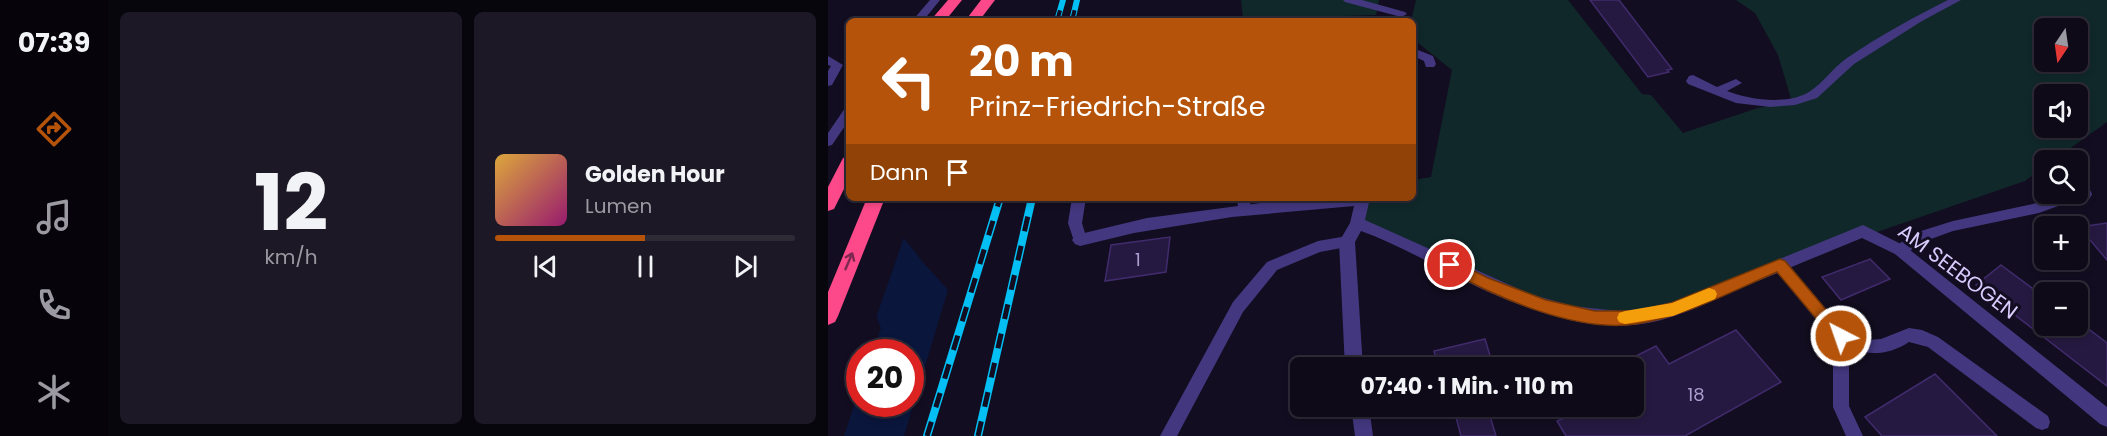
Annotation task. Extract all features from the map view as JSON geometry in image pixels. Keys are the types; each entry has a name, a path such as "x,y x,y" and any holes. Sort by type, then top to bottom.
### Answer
{"highway":[{"path":"940,18 955,0"},
{"path":"974,18 988,0"},
{"path":"828,204 846,168"},
{"path":"828,316 875,201"}],"street":[{"path":"1349,0 1401,18 1404,0"},
{"path":"1080,240 1105,231 1244,204 1310,201"},
{"path":"1353,357 1347,242 1362,201"},
{"path":"1356,223 1416,247 1483,283 1514,296 1562,311 1595,318 1634,318 1673,309 1780,265"},
{"name":"AM SEEBOGEN","path":"1780,265 1863,231 1900,250 2107,418"},
{"path":"1361,417 1364,436"}],"lane":[{"path":"920,18 935,0"},
{"path":"1693,80 1736,99 1770,103 1791,102 1813,95 1850,61 1917,19 1956,0"},
{"path":"1416,53 1429,59 1430,64"},
{"path":"828,60 837,65 828,82"},
{"path":"1717,91 1736,83"},
{"path":"828,142 846,115"},
{"path":"1079,201 1075,223 1080,240"},
{"path":"1900,250 1926,235 1953,226 2048,204"},
{"path":"1168,436 1238,307 1272,266 1318,247 1347,242"},
{"path":"1780,265 1841,336 1863,346 1885,345 1909,333 1916,334 1933,342 2042,422"},
{"path":"1841,336 1841,407 1855,436"}],"green space":[{"path":"1241,0 1379,0 1376,15 1243,18"},
{"path":"1416,0 1568,0 1642,94 1651,95 1683,133 1758,108 1792,102 1778,55 1755,13 1736,0 2107,0 2107,122 2088,136 2088,84 2034,84 2034,138 2085,138 2068,150 2034,150 2034,174 2025,181 1851,241 1680,310 1633,315 1563,308 1358,222 1368,201 1416,201 1416,180 1431,177 1452,70 1416,41 1416,18 1412,18"}],"water":[{"path":"896,228 948,290 924,370 924,339 877,339 881,328 870,302"},
{"path":"850,417 910,417 904,436 844,436"}],"pier":[{"path":"962,0 986,0 972,18 949,18"},
{"path":"848,201 901,201 899,227 905,234 875,321 867,304 830,254"}],"building":[{"path":"1590,0 1619,0 1672,69 1667,70 1669,72 1648,77"},
{"path":"2107,223 2107,260 2088,238 2088,226"},
{"path":"1170,237 1166,272 1105,281 1111,245"},
{"path":"1870,259 1890,279 1841,300 1822,277"},
{"path":"2001,265 2034,290 2034,330 1976,285"},
{"path":"2088,329 2107,343 2107,386 2042,336 2088,336"},
{"path":"1736,330 1781,382 1685,436 1566,436 1557,421 1563,417 1644,417 1644,357 1634,357 1656,346 1669,364"},
{"path":"1485,339 1490,357 1435,357 1434,351"},
{"path":"1935,374 1997,436 1882,436 1865,417"},
{"path":"1456,417 1490,417 1496,436 1461,436"}],"railway":[{"path":"1058,18 1063,0"},
{"path":"1073,18 1077,0"},
{"path":"927,436 999,201"},
{"path":"978,436 1031,201"}],"slow traffic":[{"path":"1625,318 1673,309 1709,294"}],"route":[{"path":"1450,265 1483,283 1514,296 1562,311 1595,318 1634,318 1673,309 1780,265 1841,336"}]}
